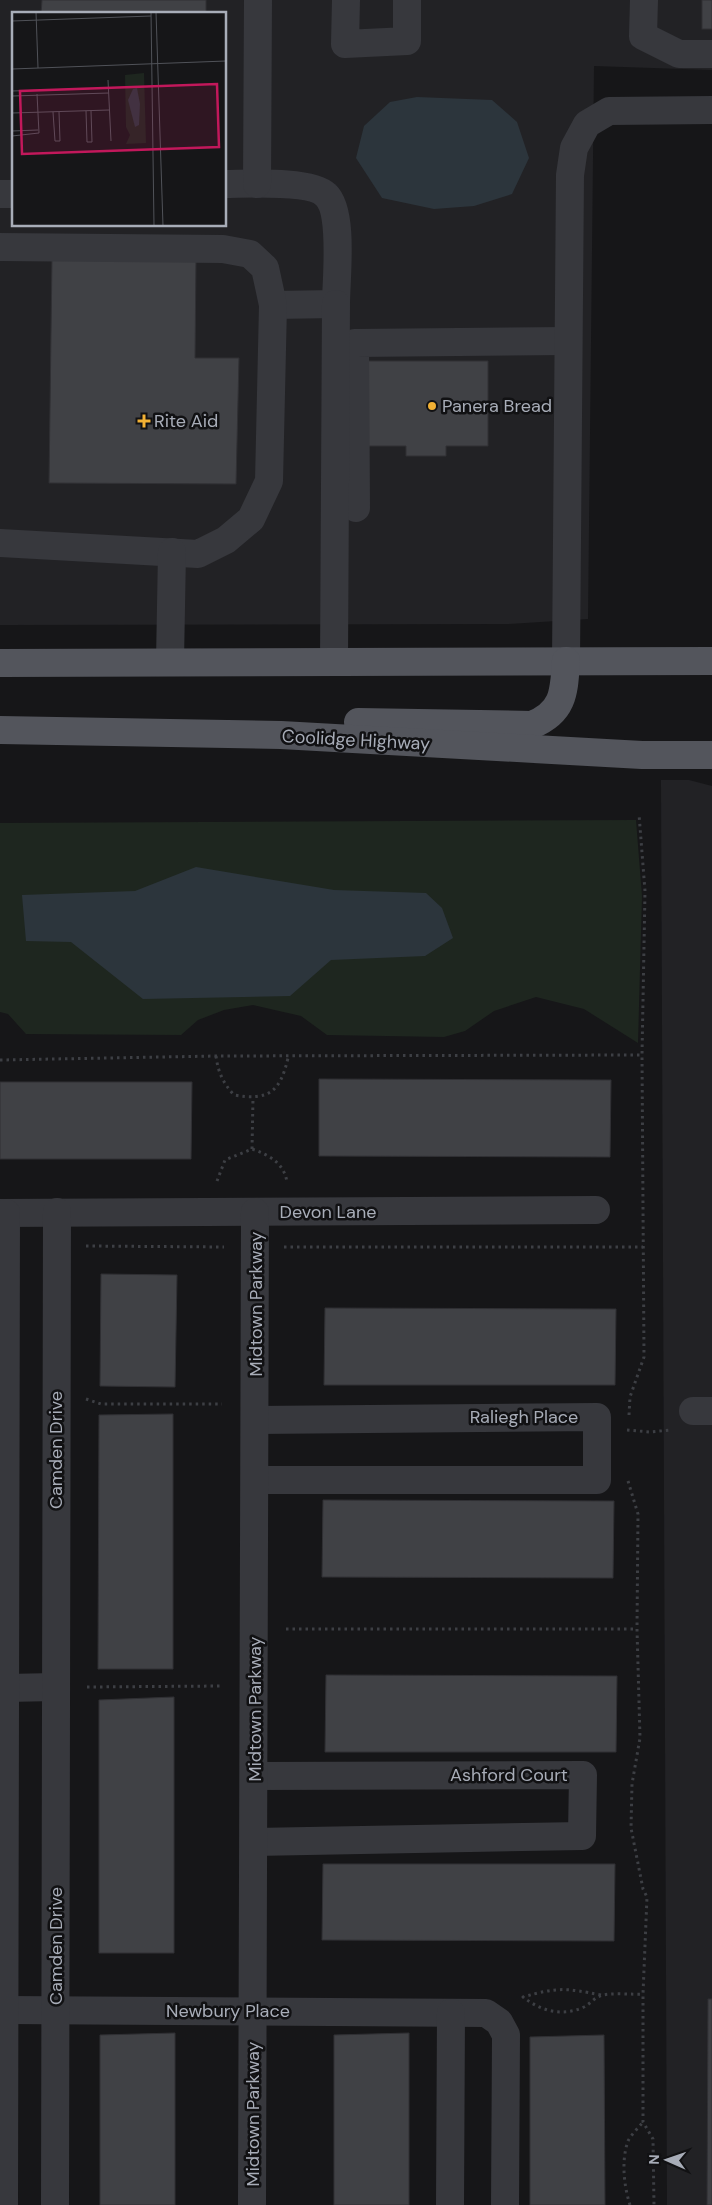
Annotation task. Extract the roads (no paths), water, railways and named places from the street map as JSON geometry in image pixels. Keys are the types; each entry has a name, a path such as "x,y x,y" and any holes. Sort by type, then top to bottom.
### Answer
{"main road":[{"path":"0,663 170,661 712,662"},
{"path":"281,735 318,721 532,725 547,719 560,704 566,661"},
{"name":"Coolidge Highway","path":"0,730 281,735 642,755 712,755"}],"street":[{"path":"257,184 258,0"},
{"path":"346,0 345,44 406,41 407,0"},
{"path":"644,0 643,36 679,54 712,54"},
{"path":"566,661 570,175 574,148 587,124 608,110 712,110"},
{"path":"226,184 306,186 326,195 336,214 334,662"},
{"path":"0,222 0,247 222,249 250,254 265,268 272,305 268,481 251,519 226,540 198,554 0,544"},
{"path":"272,305 336,304"},
{"path":"356,508 355,343 568,341"},
{"path":"170,661 172,552"},
{"name":"Devon Lane","path":"3,1213 596,1210"},
{"name":"Camden Drive","path":"55,2205 56,2010 66,1687 57,1212"},
{"name":"Midtown Parkway","path":"252,2205 256,1480 255,1212"},
{"path":"3,1213 6,1688 4,2205"},
{"name":"Raliegh Place","path":"256,1420 597,1417 597,1480 256,1480"},
{"path":"6,1688 66,1687"},
{"name":"Ashford Court","path":"254,1842 582,1836 583,1774 255,1776"},
{"name":"Newbury Place","path":"6,2010 486,2013 499,2022 506,2035 505,2205"},
{"path":"450,2205 451,2013"}],"place":[{"name":"Panera Bread","path":"432,406"},
{"name":"Rite Aid","path":"144,421"}]}
